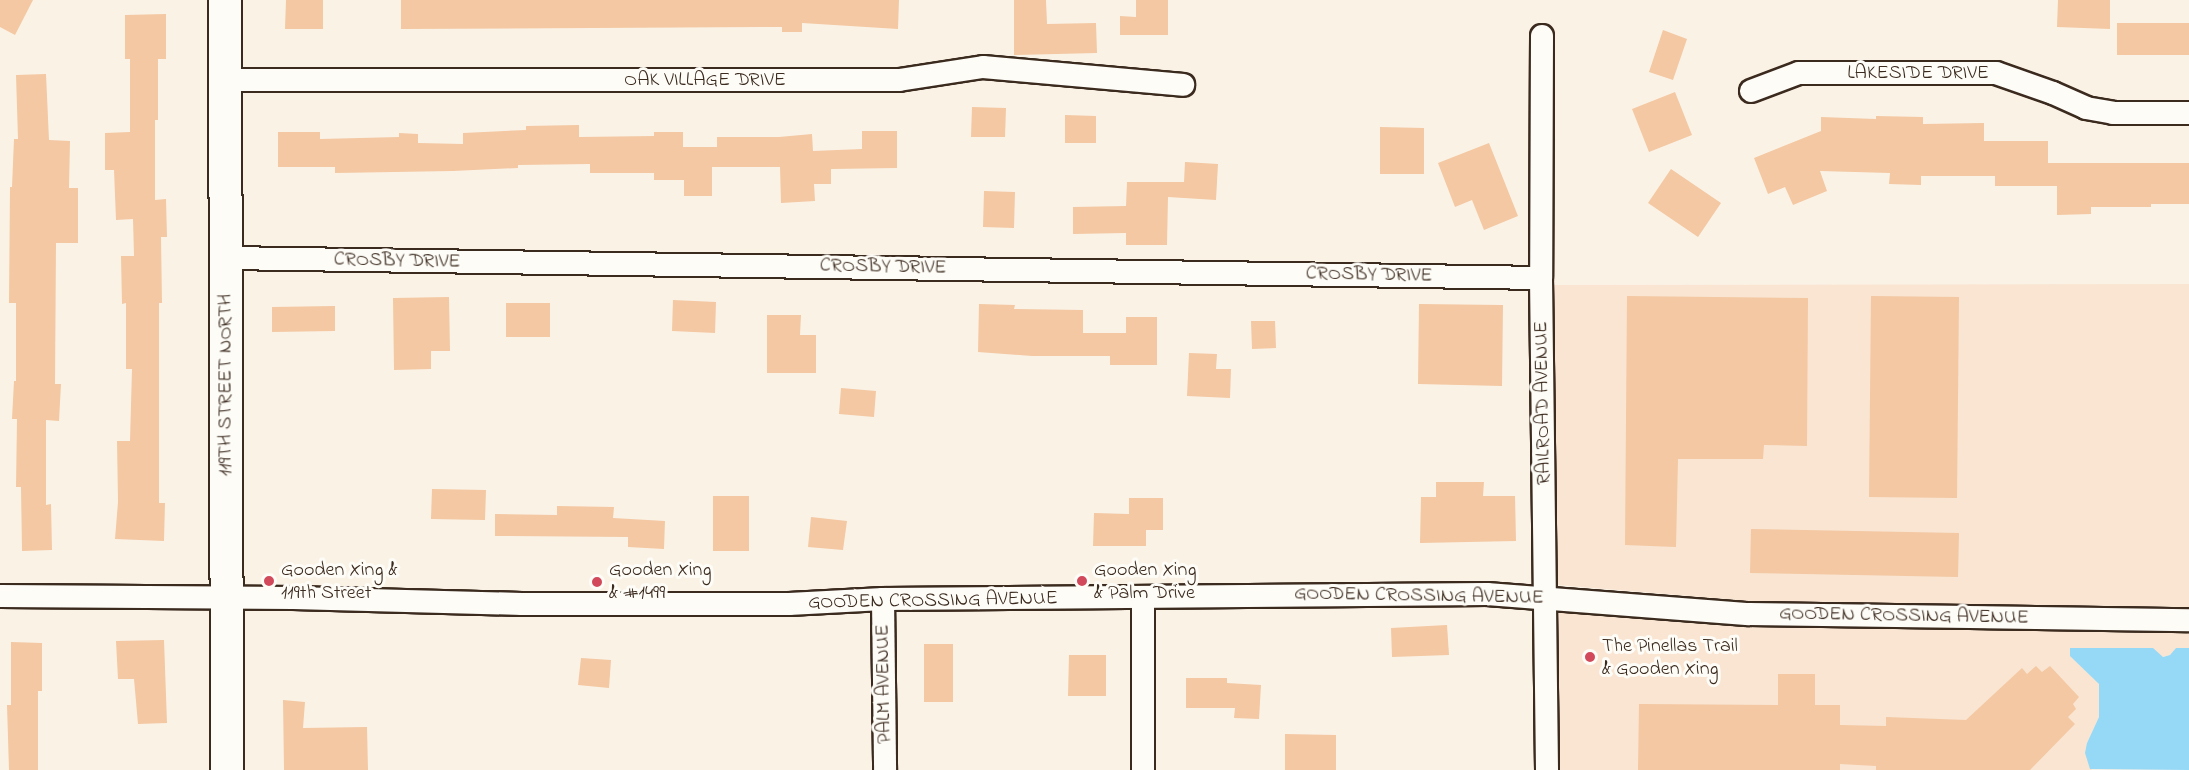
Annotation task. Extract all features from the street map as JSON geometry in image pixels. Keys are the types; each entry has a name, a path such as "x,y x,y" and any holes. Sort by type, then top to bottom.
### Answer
{"street":[{"name":"119TH STREET NORTH","path":"225,0 227,770"},
{"name":"RAILROAD AVENUE","path":"1542,36 1540,278 1547,770"},
{"name":"OAK VILLAGE DRIVE","path":"226,80 899,80 983,68 1183,85"},
{"name":"LAKESIDE DRIVE","path":"1750,91 1799,73 1996,73 2053,93 2086,108 2113,113 2189,113"},
{"name":"CROSBY DRIVE","path":"226,258 1540,278"},
{"name":"GOODEN CROSSING AVENUE","path":"0,596 522,604 789,604 883,599 1256,594 1487,594 1749,614 2189,620"},
{"path":"1143,597 1143,770"},
{"name":"PALM AVENUE","path":"883,599 885,770"}],"shaded area":[{"path":"2189,284 2189,607 1750,601 1558,585 1553,285"},
{"path":"1558,611 1748,627 2189,633 2189,648 2176,648 2170,655 2162,657 2157,654 2071,656 2099,684 2099,717 2087,743 2092,770 1558,770"}],"water":[{"path":"2070,648 2153,648 2163,657 2170,655 2176,648 2189,648 2189,770 2090,769 2085,753 2099,717 2099,684 2070,656"}],"building":[{"path":"0,0 33,0 15,35 0,27"},
{"path":"286,0 323,0 323,29 285,29"},
{"path":"401,0 899,0 898,29 802,23 802,32 782,32 782,27 401,29"},
{"path":"1014,0 1046,0 1047,24 1096,23 1097,53 1014,55"},
{"path":"1136,0 1168,0 1168,35 1120,35 1120,16 1136,17"},
{"path":"2058,0 2110,0 2110,29 2057,27"},
{"path":"166,14 166,59 158,59 158,120 155,120 155,200 166,199 167,237 161,237 162,303 159,303 159,503 165,503 164,541 115,539 118,502 117,441 130,441 132,369 126,369 126,303 122,304 121,256 134,256 133,219 116,220 114,170 105,170 105,133 130,132 130,59 125,59 125,15"},
{"path":"2117,23 2189,23 2189,55 2117,55"},
{"path":"1663,30 1687,39 1673,80 1649,72"},
{"path":"46,74 49,140 70,141 69,188 78,188 78,243 56,243 55,384 61,384 59,421 46,420 46,505 51,504 52,550 22,551 21,487 16,487 17,419 12,419 14,381 16,381 16,303 9,303 10,187 12,187 14,139 18,139 16,75"},
{"path":"1675,92 1692,135 1649,152 1632,109"},
{"path":"972,107 1006,108 1005,137 971,137"},
{"path":"1065,115 1096,116 1096,143 1065,143"},
{"path":"1876,116 1923,117 1923,124 1984,123 1984,141 2048,141 2048,163 2189,163 2189,204 2151,204 2151,207 2091,207 2091,214 2057,215 2057,186 1995,186 1995,176 1921,176 1921,185 1889,184 1890,173 1820,171 1827,191 1793,205 1785,187 1768,194 1754,158 1821,131 1821,117 1876,119"},
{"path":"579,125 579,137 654,136 654,132 683,132 683,147 717,147 717,137 779,137 812,134 813,151 862,149 862,131 897,131 897,168 831,169 831,184 814,184 815,201 781,203 780,167 712,167 712,196 684,196 684,180 654,180 654,173 590,173 590,164 518,165 518,168 453,171 335,173 335,167 278,167 278,132 320,132 320,139 399,137 399,133 418,134 418,143 463,144 463,133 526,130 526,126"},
{"path":"1380,127 1424,128 1424,174 1380,174"},
{"path":"1489,143 1518,216 1484,230 1472,200 1455,207 1438,163"},
{"path":"1185,162 1218,164 1216,200 1168,197 1167,245 1126,245 1126,233 1073,234 1073,207 1126,206 1127,182 1184,182"},
{"path":"1671,169 1721,203 1698,237 1648,203"},
{"path":"984,191 1015,192 1014,228 983,227"},
{"path":"1627,296 1808,298 1807,446 1764,445 1763,459 1678,459 1676,547 1625,545"},
{"path":"1871,296 1959,297 1957,498 1869,497"},
{"path":"449,297 450,351 431,351 431,369 394,370 393,298"},
{"path":"673,300 716,302 715,333 672,331"},
{"path":"506,303 550,303 550,337 506,337"},
{"path":"979,304 1015,305 1014,309 1083,310 1083,333 1126,333 1126,317 1157,317 1157,365 1110,365 1110,356 1032,356 978,352"},
{"path":"1419,304 1503,305 1502,386 1418,384"},
{"path":"335,306 335,331 272,332 272,307"},
{"path":"767,315 801,315 800,335 816,335 816,373 767,373"},
{"path":"1251,321 1275,321 1276,348 1252,349"},
{"path":"1189,353 1217,354 1216,369 1231,369 1230,398 1187,396"},
{"path":"841,388 876,391 874,417 839,414"},
{"path":"1436,482 1484,482 1483,496 1515,496 1516,541 1420,543 1421,497 1436,497"},
{"path":"432,489 486,490 485,520 431,519"},
{"path":"713,496 749,496 749,551 713,551"},
{"path":"1129,498 1163,498 1163,530 1146,530 1146,546 1093,546 1094,513 1129,514"},
{"path":"557,506 614,507 613,518 665,521 664,549 628,547 628,537 495,536 495,514 557,515"},
{"path":"811,517 847,521 843,550 808,547"},
{"path":"1751,529 1959,533 1958,577 1750,573"},
{"path":"1447,625 1449,655 1392,657 1391,628"},
{"path":"164,640 167,723 138,724 134,679 118,679 116,641"},
{"path":"11,642 42,643 42,691 38,691 38,770 9,770 7,705 11,705"},
{"path":"924,644 953,644 953,702 924,702"},
{"path":"1069,655 1106,655 1106,696 1068,696"},
{"path":"581,658 611,660 609,688 578,685"},
{"path":"2036,666 2042,672 2050,666 2079,697 2073,704 2076,709 2068,717 2075,724 2030,770 1876,770 1876,766 1840,764 1840,770 1638,770 1639,704 1778,705 1778,674 1815,674 1815,705 1840,705 1840,725 1886,726 1886,717 1966,720 2022,668 2027,674"},
{"path":"1186,678 1227,678 1227,683 1261,685 1259,719 1234,718 1235,708 1186,708"},
{"path":"283,700 305,702 303,728 367,727 368,770 284,770"},
{"path":"1285,734 1336,735 1336,770 1285,770"}],"place":[{"name":"Gooden Xing & 119th Street","path":"269,581"},
{"name":"Gooden Xing & Palm Drive","path":"1082,581"},
{"name":"Gooden Xing & #1499","path":"597,582"},
{"name":"The Pinellas Trail & Gooden Xing","path":"1590,657"}]}
